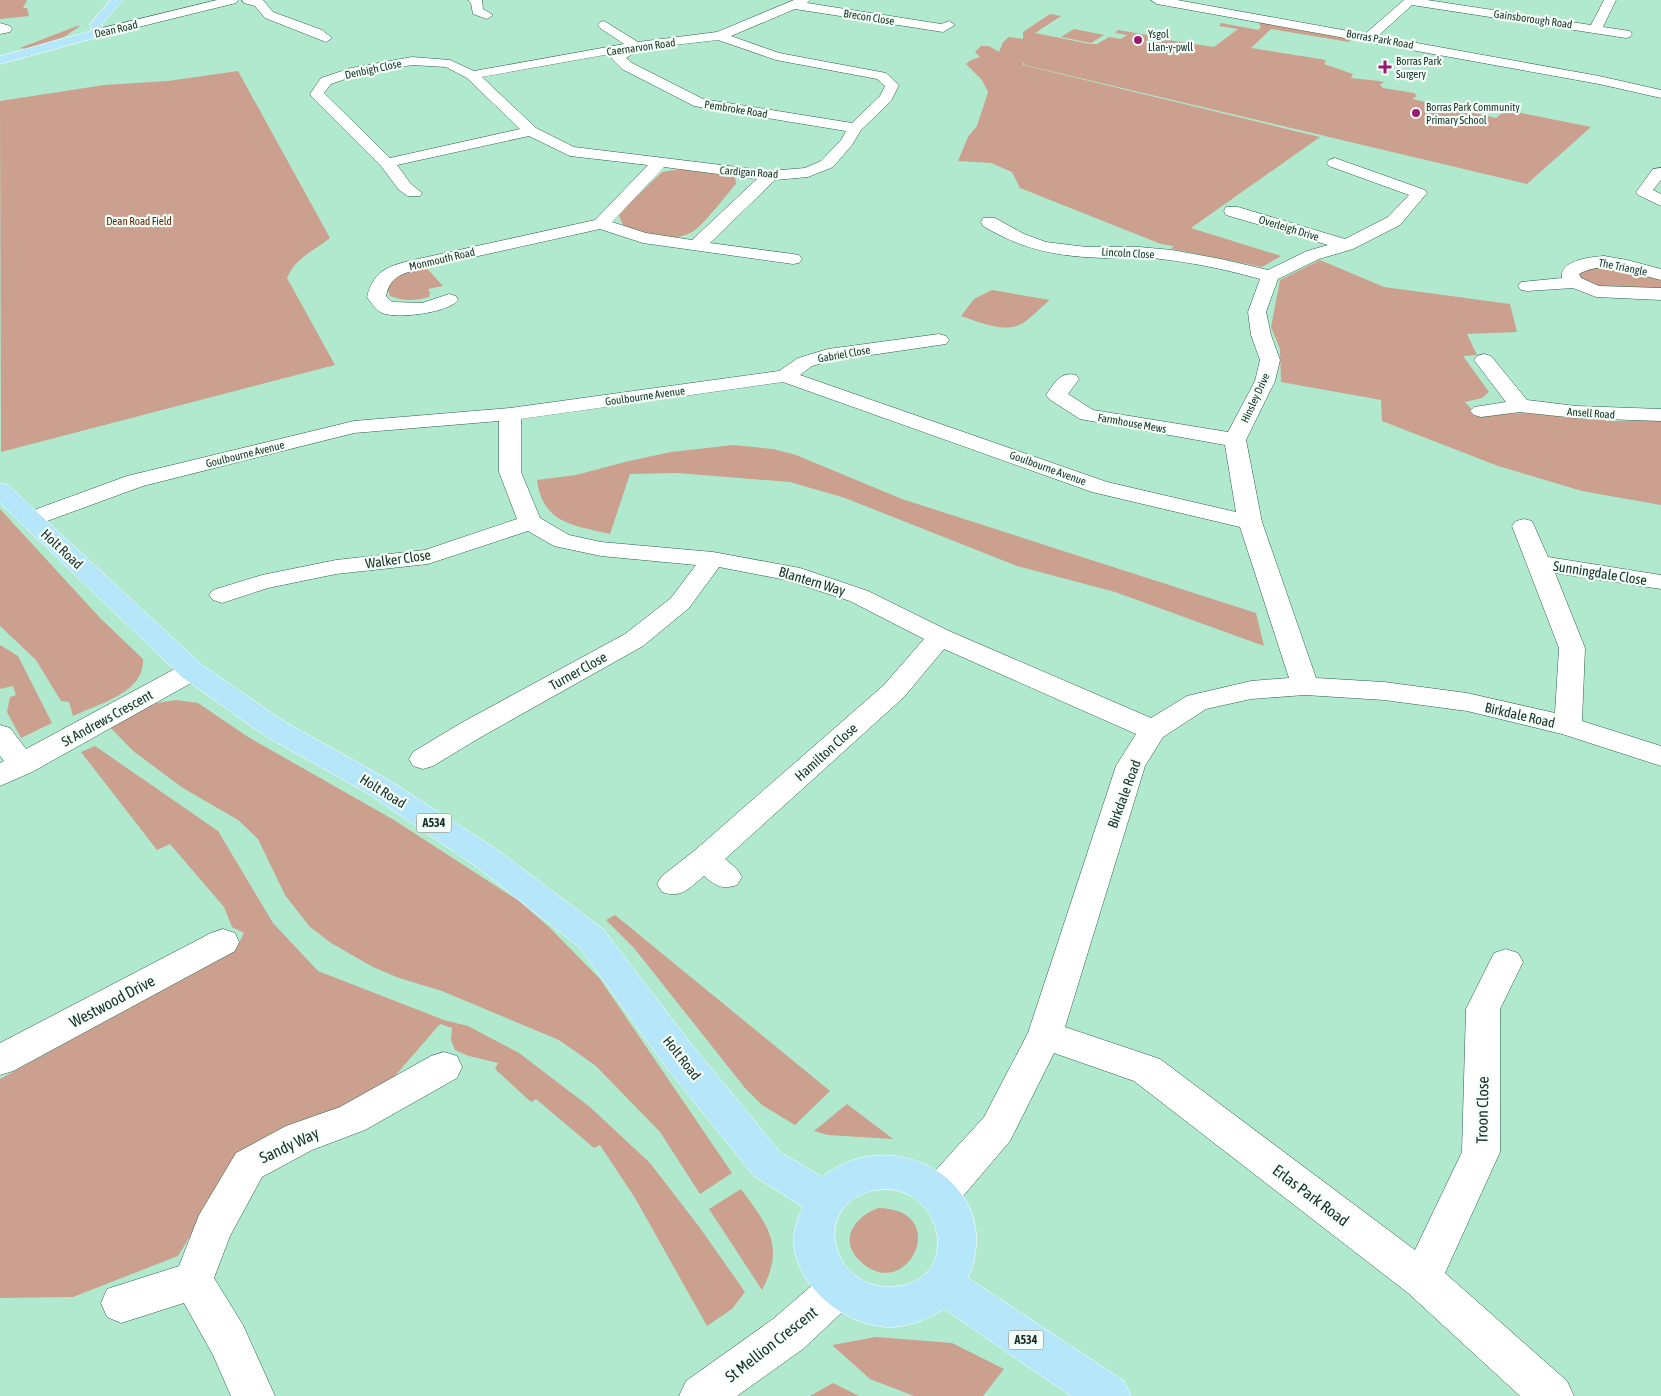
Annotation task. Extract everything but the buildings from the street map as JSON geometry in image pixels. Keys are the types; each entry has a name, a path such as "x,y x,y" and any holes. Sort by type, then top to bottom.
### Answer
{"main road":[{"path":"98,32 96,24 117,0"},
{"name":"Dean Road","path":"0,60 98,32"},
{"name":"Holt Road","path":"0,490 192,671 275,729 377,786 485,856 591,938 679,1056 767,1164 826,1200"},
{"path":"881,1172 902,1174 922,1182 939,1195 951,1211 957,1229 958,1248 954,1267 942,1284 925,1298 904,1306 880,1307 857,1301 838,1289 825,1273 816,1255 814,1236 818,1217 826,1200 840,1186 859,1176 881,1172"},
{"name":"A534","path":"942,1284 1109,1396"}],"street":[{"name":"Dean Road","path":"98,32 232,0"},
{"path":"248,0 259,3 269,15 322,35 337,30"},
{"name":"Borras Park Road","path":"1157,0 1369,37 1599,80 1661,94"},
{"path":"1595,29 1610,0"},
{"path":"1369,37 1410,1"},
{"name":"Gainsborough Road","path":"1410,1 1626,34"},
{"name":"Brecon Close","path":"799,3 944,28"},
{"name":"Caernarvon Road","path":"472,75 636,46 719,36 799,3"},
{"path":"462,12 480,5"},
{"path":"603,25 636,46"},
{"name":"Cardigan Road","path":"472,75 531,131 570,151 770,176 808,172 826,164 847,142 855,128 886,98 892,85 881,76 776,56 719,36"},
{"name":"Pembroke Road","path":"636,46 618,58 627,66 699,103 855,128"},
{"name":"Denbigh Close","path":"385,192 410,190 387,163 317,94 326,81 351,72 412,61 450,64 472,75"},
{"path":"387,163 531,131"},
{"path":"659,163 601,224 643,238 792,259"},
{"path":"1270,276 1312,255 1347,245 1394,221 1426,193 1335,163"},
{"path":"696,246 770,176"},
{"path":"1658,177 1644,192 1661,201"},
{"name":"Overleigh Drive","path":"1232,211 1347,245"},
{"name":"Lincoln Close","path":"989,222 1010,234 1037,245 1084,251 1137,252 1198,259 1243,268 1270,276"},
{"name":"Monmouth Road","path":"448,299 424,309 387,308 376,298 378,284 391,272 418,264 601,224"},
{"name":"The Triangle","path":"1661,275 1613,263 1594,261 1584,262 1571,271 1570,276 1583,286 1602,292 1661,294"},
{"name":"Hinsley Drive","path":"1270,276 1257,312 1261,335 1270,360 1265,381 1235,440 1250,522 1305,686"},
{"name":"The Triangle","path":"1527,286 1576,282"},
{"name":"Gabriel Close","path":"785,376 805,362 828,355 939,340"},
{"path":"908,345 926,358"},
{"path":"1484,360 1520,406"},
{"name":"Goulbourne Avenue","path":"31,519 135,482 354,427 510,414 785,376 1100,486 1250,522"},
{"name":"Farmhouse Mews","path":"1070,379 1056,394 1088,415 1235,440"},
{"name":"Ansell Road","path":"1481,410 1520,406 1576,412 1661,415"},
{"path":"510,414 510,472 530,522"},
{"name":"Blantern Way","path":"530,522 562,540 601,550 713,559 791,573 817,581 859,596 940,637 1153,730"},
{"name":"Walker Close","path":"222,595 264,591 336,567 428,557 530,522"},
{"name":"Sunningdale Close","path":"1524,526 1572,648 1568,726"},
{"name":"Turner Close","path":"423,759 471,730 634,640 680,603 713,559"},
{"name":"Sunningdale Close","path":"1540,563 1661,582"},
{"name":"Hamilton Close","path":"673,884 715,868 894,691 940,637"},
{"name":"St Andrews Crescent","path":"0,735 11,771 192,671"},
{"name":"Birkdale Road","path":"939,1195 997,1129 1045,1035 1130,766 1153,730 1197,702 1251,690 1305,686 1384,691 1467,702 1568,726 1661,756"},
{"name":"Westwood Drive","path":"0,1060 224,942"},
{"name":"Troon Close","path":"1422,1279 1481,1152 1483,1009 1506,962"},
{"name":"Erlas Park Road","path":"1045,1035 1147,1070 1422,1279 1552,1396"},
{"name":"Sandy Way","path":"193,1281 213,1228 249,1165 299,1138 352,1119 444,1067"},
{"path":"121,1303 193,1281 228,1340 253,1396"},
{"name":"St Mellion Crescent","path":"720,1391 838,1289"}],"green space":[{"path":"0,0 27,0 23,8 27,8 29,16 0,19"},
{"path":"1050,14 1061,16 1035,33 1090,44 1097,44 1109,37 1121,39 1127,35 1115,33 1118,30 1153,36 1145,42 1151,43 1168,40 1214,47 1238,29 1219,26 1221,23 1258,30 1261,27 1260,22 1351,39 1349,42 1271,29 1251,48 1326,60 1324,64 1353,74 1351,78 1384,82 1380,85 1383,88 1414,93 1417,96 1412,99 1496,118 1506,110 1591,127 1527,184 1025,65 1023,62 1023,65 1320,137 1191,228 1281,256 1262,267 1172,249 1173,246 1161,244 1020,188 1012,172 991,163 958,161 968,137 977,126 988,92 982,80 966,64 980,57 975,52 981,46 989,46 999,52 1003,42 1009,37 1023,39 1023,32"},
{"path":"80,26 64,37 25,49 20,48"},
{"path":"1074,29 1104,35 1091,43 1061,37"},
{"name":"Dean Road Field","path":"238,71 330,238 300,260 287,278 335,365 1,452 0,101 104,85 168,81"},
{"path":"682,169 735,176 736,184 705,221 687,234 678,237 660,237 624,227 618,214 662,172"},
{"path":"1320,260 1384,287 1510,304 1517,332 1467,334 1477,355 1463,356 1489,392 1482,398 1465,402 1477,415 1529,413 1614,421 1661,420 1661,505 1582,491 1498,466 1382,421 1381,400 1281,382 1280,349 1271,327 1280,280"},
{"path":"423,264 443,286 428,289 429,297 414,300 404,300 390,296 387,287 390,279"},
{"path":"1602,264 1661,278 1661,289 1616,290 1595,286 1577,274"},
{"path":"992,290 1050,300 1026,321 1016,326 992,326 961,316 974,299"},
{"path":"733,445 773,449 796,455 902,499 1256,613 1264,646 1115,592 1017,566 845,498 790,482 677,473 630,474 610,534 572,525 562,520 553,514 540,495 537,480 576,475 671,452"},
{"path":"0,509 101,619 143,659 142,671 136,681 118,696 73,716 69,702 61,701 36,660 0,626"},
{"path":"0,645 18,656 52,723 21,738 7,712 10,697 16,695 13,686 0,689"},
{"path":"176,700 198,703 248,737 394,820 519,901 549,927 600,979 732,1173 700,1194 660,1132 596,1066 559,1040 442,991 399,978 373,967 331,943 309,926 285,895 258,839 238,820 183,788 133,751 108,725 149,706"},
{"path":"95,746 218,831 273,923 318,971 444,1020 468,1026 519,1053 590,1107 650,1163 700,1228 745,1292 732,1309 707,1326 635,1198 600,1145 594,1148 536,1099 531,1102 495,1069 498,1063 469,1056 455,1050 451,1040 452,1028 440,1024 394,1077 223,1182 178,1256 73,1297 0,1298 0,1079 236,949 244,933 232,927 224,907 170,844 157,850 81,752"},
{"path":"615,915 830,1091 795,1125 762,1105 745,1088 634,948 606,920"},
{"path":"847,1104 893,1139 828,1135 814,1131"},
{"path":"741,1189 765,1225 773,1248 769,1274 762,1290 709,1209"},
{"path":"879,1208 902,1213 914,1224 918,1238 915,1252 906,1265 892,1272 876,1271 859,1260 850,1244 852,1229 857,1222 863,1216"},
{"path":"876,1337 952,1343 1004,1369 983,1396 914,1396 870,1379 832,1345"},
{"path":"833,1383 859,1396 810,1396"}],"place":[{"name":"Ysgol Llan-y-pwll","path":"1138,40"},
{"name":"Borras Park Surgery","path":"1385,67"},
{"name":"Borras Park Community Primary School","path":"1416,113"}]}
